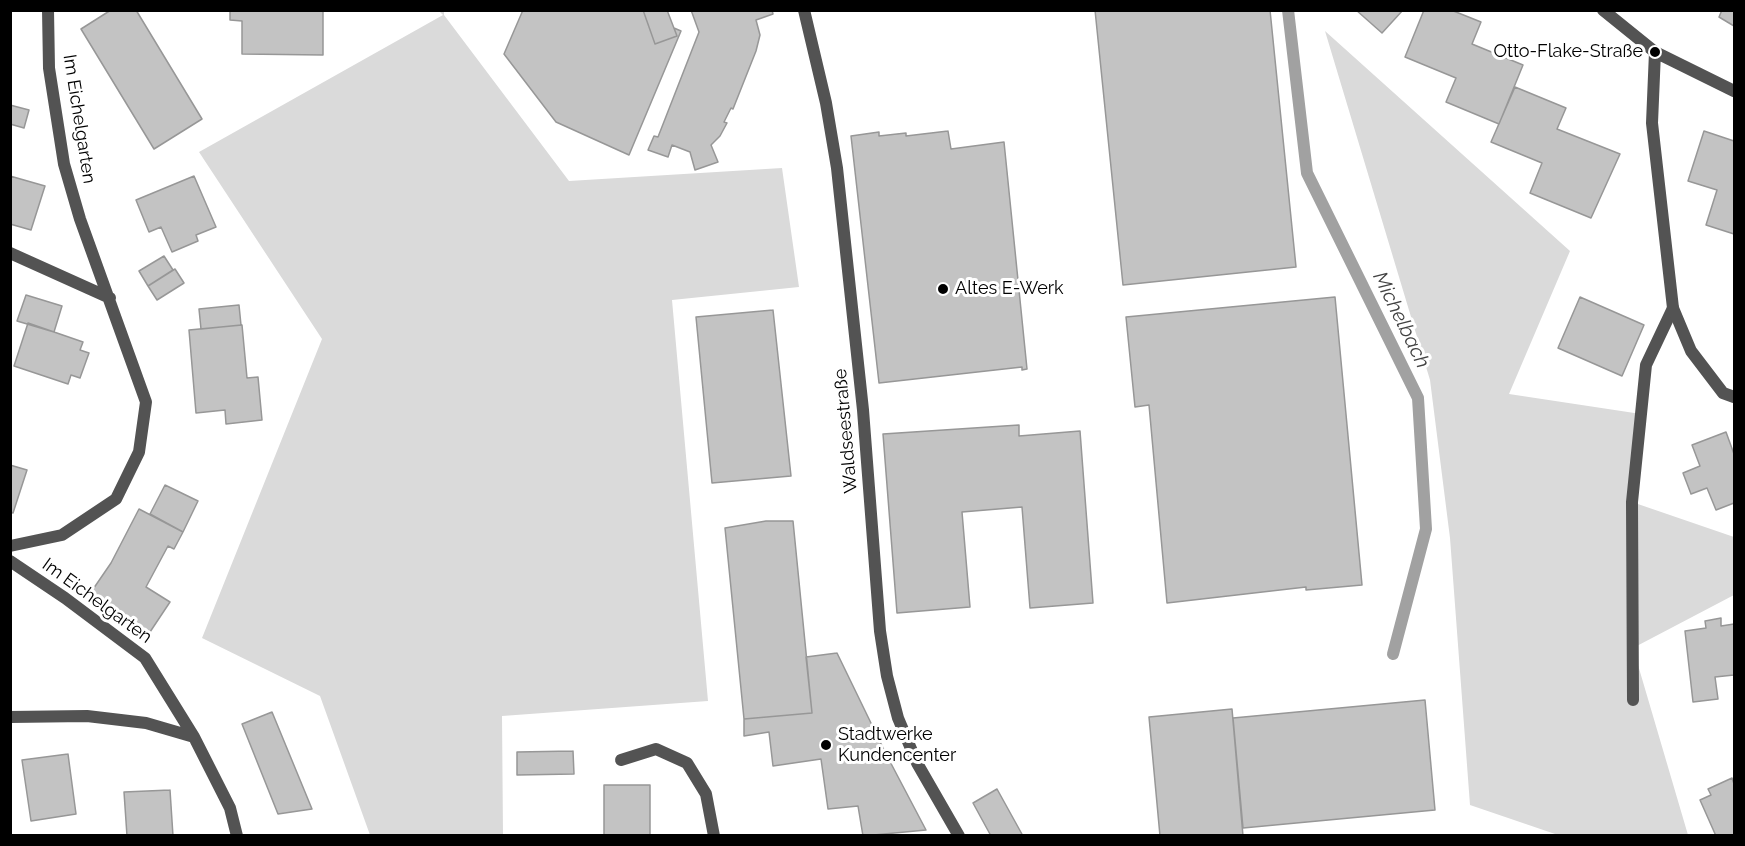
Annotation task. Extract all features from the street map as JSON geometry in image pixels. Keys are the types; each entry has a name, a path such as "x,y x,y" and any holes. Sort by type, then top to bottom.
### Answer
{"street":[{"name":"Im Eichelgarten","path":"10,546 62,535 116,499 139,452 146,402 80,219 64,164 49,68 48,10"},
{"name":"Waldseestraße","path":"804,10 826,102 837,168 863,410 880,631 887,676 898,718 917,762 959,836"},
{"path":"1603,10 1655,52 1734,91"},
{"path":"1655,52 1652,123 1673,308 1691,351 1724,393 1734,397"},
{"path":"10,253 110,298"},
{"path":"1633,700 1632,502 1646,365 1673,308"},
{"name":"Im Eichelgarten","path":"10,561 65,598 145,658 194,737 230,808 237,836"},
{"path":"10,717 87,716 146,723 194,737"},
{"path":"621,760 656,749 687,763 706,794 714,836"}],"shaded area":[{"path":"439,11 444,11 444,15 569,181 782,168 799,287 672,300 708,701 502,716 503,835 370,835 320,696 202,638 322,339 199,152 443,15"},
{"path":"1325,31 1570,251 1509,394 1641,414 1632,502 1734,537 1734,595 1633,648 1688,835 1558,835 1470,805 1450,538 1430,380"}],"building":[{"path":"111,10 136,10 202,119 154,149 81,29"},
{"path":"230,10 323,10 323,55 242,54 242,21 230,20"},
{"path":"523,10 643,10 655,44 677,36 674,28 681,31 629,155 556,122 504,54"},
{"path":"643,10 667,10 677,36 655,44"},
{"path":"691,10 772,10 773,14 756,20 760,35 756,51 733,109 731,108 724,122 727,123 720,136 711,145 718,162 695,170 690,152 672,145 668,157 648,150 654,136 658,137 699,32"},
{"path":"1095,10 1270,10 1296,267 1123,285"},
{"path":"1356,10 1403,10 1382,33"},
{"path":"1424,10 1451,10 1481,22 1472,44 1523,65 1499,124 1446,102 1456,78 1405,57"},
{"path":"1722,10 1734,10 1734,26 1719,17"},
{"path":"1515,87 1566,108 1557,129 1620,154 1591,218 1530,193 1542,163 1491,142"},
{"path":"10,105 29,110 24,128 10,124"},
{"name":"Altes E-Werk","path":"948,131 951,149 1004,142 1027,369 1022,370 1022,367 879,383 851,136 879,132 879,136 906,133 906,136"},
{"path":"1704,131 1734,141 1734,234 1706,225 1717,190 1688,181"},
{"path":"10,176 45,186 31,230 10,224"},
{"path":"194,176 216,227 196,235 198,241 172,252 161,227 149,232 136,200"},
{"path":"164,256 173,270 148,286 139,271"},
{"path":"175,269 184,283 157,300 148,286"},
{"path":"26,295 62,306 54,332 17,321"},
{"path":"1335,297 1362,585 1306,590 1306,587 1167,603 1149,405 1135,407 1126,317"},
{"path":"1580,297 1644,325 1622,376 1558,348"},
{"path":"239,305 241,325 201,329 199,309"},
{"path":"773,310 791,476 712,483 696,317"},
{"path":"28,323 83,342 80,350 89,353 80,378 71,375 68,384 14,366"},
{"path":"242,325 247,378 258,377 262,420 226,424 225,410 196,413 189,330"},
{"path":"1019,425 1019,436 1080,431 1093,603 1030,608 1022,507 962,512 970,607 897,613 883,434"},
{"path":"1726,432 1734,454 1734,503 1716,510 1707,488 1691,494 1683,473 1700,466 1692,445"},
{"path":"10,465 27,470 13,513 10,512"},
{"path":"165,485 198,501 183,532 150,514"},
{"path":"139,509 183,532 174,549 168,546 146,587 170,602 146,638 107,612 109,608 91,596 87,598 111,563"},
{"path":"766,521 793,521 812,713 744,719 725,528"},
{"path":"1721,618 1721,626 1734,624 1734,675 1715,677 1718,699 1693,702 1685,631 1706,628 1705,621"},
{"name":"Stadtwerke Kundencenter","path":"837,653 926,830 863,836 858,806 828,809 821,759 773,766 769,732 744,736 744,719 812,713 806,657"},
{"path":"1425,700 1435,810 1243,828 1233,718"},
{"path":"1232,709 1243,836 1160,836 1149,717"},
{"path":"272,712 312,809 278,814 242,724"},
{"path":"573,751 574,774 517,775 517,752"},
{"path":"68,754 76,814 31,821 22,760"},
{"path":"1732,778 1734,836 1716,836 1700,800 1711,795 1708,789"},
{"path":"604,785 650,785 650,836 604,836"},
{"path":"997,789 1023,836 991,836 973,803"},
{"path":"170,790 173,836 127,836 124,792"}],"waterway":[{"name":"Michelbach","path":"1288,10 1307,173 1418,398 1426,529 1393,654"}],"place":[{"name":"Otto-Flake-Straße","path":"1655,52"},
{"name":"Altes E-Werk","path":"943,289"},
{"name":"Stadtwerke Kundencenter","path":"826,745"}]}
